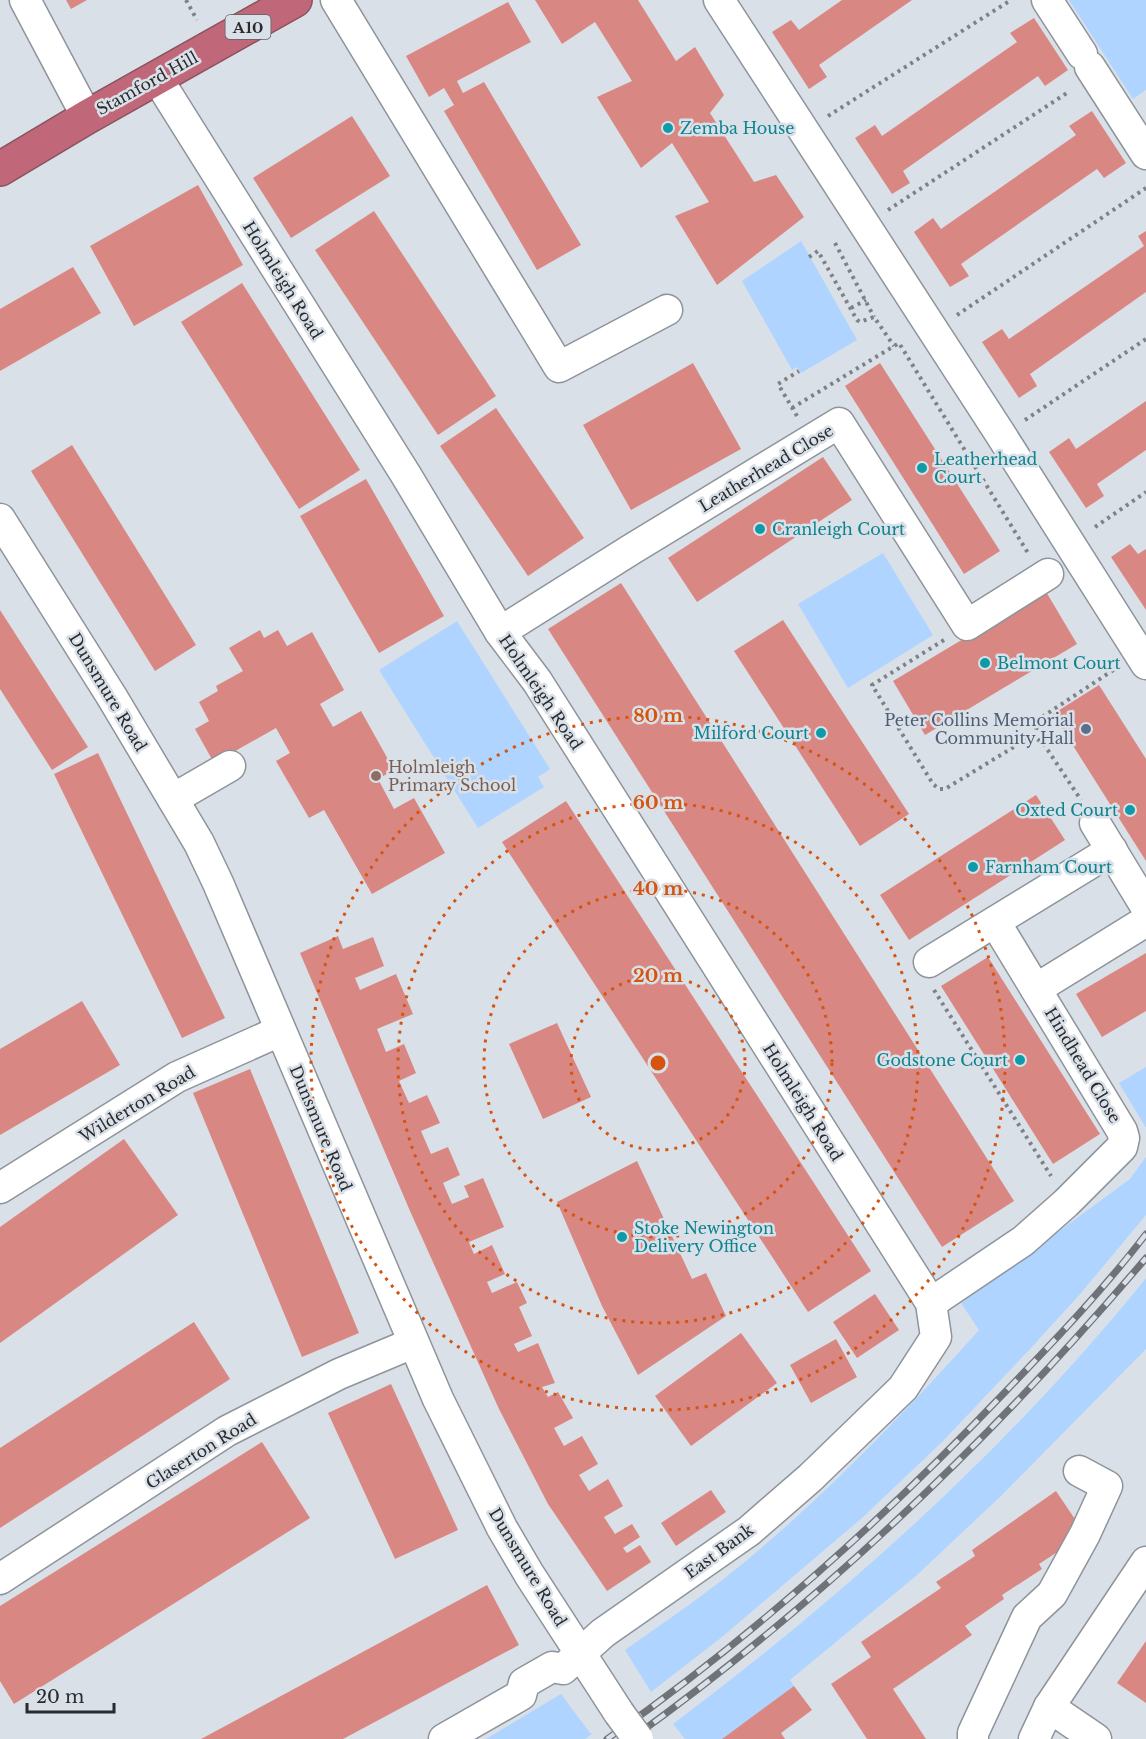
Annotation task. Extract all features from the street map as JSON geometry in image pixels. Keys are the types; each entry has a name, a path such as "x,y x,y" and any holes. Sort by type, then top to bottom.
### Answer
{"highway":[{"name":"Stamford Hill","path":"0,169 87,117 296,0"}],"street":[{"path":"25,0 87,117"},
{"path":"336,0 559,367 667,310"},
{"path":"719,0 934,330 1146,664"},
{"path":"1047,0 1146,154"},
{"name":"Holmleigh Road","path":"157,78 406,475 500,632 537,681 931,1303"},
{"name":"Leatherhead Close","path":"500,632 839,423 960,628"},
{"name":"Dunsmure Road","path":"0,519 199,843 438,1399 572,1662 619,1713 638,1739"},
{"path":"960,628 1046,576"},
{"path":"173,799 230,766"},
{"path":"1089,813 1146,907"},
{"path":"929,962 1112,850"},
{"name":"Hindhead Close","path":"1036,989 1146,921"},
{"name":"Hindhead Close","path":"931,1303 1023,1241 1113,1157 1122,1147 1124,1138 1122,1131 995,922"},
{"name":"Wilderton Road","path":"0,1188 177,1077 280,1031"},
{"name":"East Bank","path":"444,1739 521,1695 524,1683 552,1667 572,1662 603,1633 749,1531 826,1463 903,1388 936,1337 931,1303"},
{"name":"Glaserton Road","path":"0,1579 227,1431 339,1374 413,1343"},
{"path":"973,1739 973,1733 1027,1617 1052,1594 1085,1534 1107,1486 1079,1471"},
{"path":"1034,1739 1049,1707 1146,1562"},
{"path":"1049,1707 1096,1739"}],"path":[{"path":"805,131 1011,0"},
{"path":"864,225 1089,65"},
{"path":"934,330 1146,188"},
{"path":"835,243 874,317 894,346"},
{"path":"809,257 818,251 860,322 874,317"},
{"path":"851,308 866,300"},
{"path":"1001,435 1146,339"},
{"path":"792,408 899,343 1046,576"},
{"path":"778,384 799,371"},
{"path":"1070,544 1146,492"},
{"path":"960,628 872,685 933,784 939,789 945,789 1027,739 1034,737 1044,743 1089,813"},
{"path":"1034,737 1039,719 1116,669 1109,659"},
{"path":"929,962 920,968 1044,1164 1066,1203"}],"shaded area":[{"path":"1069,0 1146,0 1146,90 1133,99"},
{"path":"801,241 857,340 801,373 797,367 792,370 742,281"},
{"path":"883,553 933,635 848,688 798,604"},
{"path":"457,621 550,769 538,777 544,787 478,828 379,670"},
{"path":"1146,1067 1146,1128 1119,1083"},
{"path":"1146,1157 1146,1215 1081,1293 1030,1349 943,1441 862,1518 722,1637 651,1692 625,1650 721,1581 823,1493 887,1429 979,1330 961,1303 1130,1179"},
{"path":"1146,1278 1146,1349 1002,1495 917,1575 790,1680 794,1686 722,1739 685,1739 673,1724 800,1624 923,1516 1039,1400"},
{"path":"561,1694 590,1733 593,1733 585,1739 486,1739"}],"building":[{"path":"66,0 87,0 71,9"},
{"name":"Zemba House","path":"535,0 638,0 676,61 695,47 724,95 710,113 754,182 776,175 804,217 717,285 675,216 709,202 672,143 641,168 597,97 632,81 595,22 562,44"},
{"path":"842,0 912,0 819,65 827,77 809,89 772,32 791,20 799,30"},
{"path":"508,2 531,42 457,81 463,93 484,82 581,245 537,270 444,111 454,105 444,88 429,97 406,56"},
{"path":"1034,18 1068,70 1045,86 1038,76 903,171 910,183 892,194 855,138 875,125 882,136 1017,42 1010,33"},
{"path":"1092,111 1126,163 1104,178 1097,169 961,264 969,276 950,287 914,232 933,218 941,229 1076,135 1069,126"},
{"path":"352,116 390,176 291,238 253,178"},
{"path":"198,185 243,265 134,326 90,246"},
{"path":"374,211 496,396 438,435 315,250"},
{"path":"1146,231 1146,292 1030,374 1037,386 1019,398 982,342 1002,329 1009,339 1144,246 1138,236"},
{"path":"73,267 101,313 0,371 0,309"},
{"path":"242,283 360,470 299,509 181,322"},
{"path":"693,363 741,449 631,510 583,425"},
{"name":"Leatherhead Court","path":"880,363 1000,551 964,574 845,386"},
{"path":"1146,401 1146,450 1097,484 1104,496 1086,508 1049,452 1069,438 1076,449"},
{"path":"496,408 584,538 528,576 440,446"},
{"path":"72,445 196,645 155,671 31,471"},
{"name":"Cranleigh Court","path":"823,457 852,500 697,602 668,558"},
{"path":"366,479 444,616 379,653 300,516"},
{"path":"1130,544 1138,554 1146,549 1146,610 1111,557"},
{"path":"621,583 1014,1201 942,1247 548,629"},
{"name":"Belmont Court","path":"1045,590 1077,644 925,735 893,681"},
{"path":"0,610 88,747 52,770 0,689"},
{"name":"Milford Court","path":"783,620 909,814 860,846 734,651"},
{"path":"260,630 264,638 278,630 287,646 312,632 344,690 320,704 333,727 361,711 394,770 378,779 394,809 414,798 445,853 372,894 324,810 309,818 276,761 290,753 276,728 214,763 195,729 209,721 199,702 218,691 216,686 243,671 229,648"},
{"name":"Oxted Court","path":"1099,685 1146,759 1146,861 1053,714"},
{"path":"98,753 225,1018 182,1038 54,774"},
{"name":"Farnham Court","path":"1036,795 1065,840 909,940 880,895"},
{"path":"566,801 871,1271 808,1312 502,842"},
{"path":"338,936 343,949 373,937 384,966 355,978 360,990 396,974 413,1014 377,1029 386,1052 404,1044 416,1073 399,1081 409,1103 427,1095 440,1123 421,1131 431,1154 448,1147 460,1175 443,1183 452,1204 469,1197 464,1186 483,1178 504,1227 469,1242 470,1245 474,1254 492,1245 505,1274 487,1282 492,1293 517,1282 527,1303 519,1307 532,1336 514,1344 518,1352 538,1343 555,1383 542,1387 548,1397 558,1392 573,1418 554,1428 564,1446 582,1436 598,1464 579,1475 589,1491 608,1479 623,1506 604,1517 615,1534 632,1524 640,1537 623,1548 627,1553 640,1545 651,1562 607,1591 548,1504 499,1409 410,1211 300,953"},
{"path":"1146,953 1146,1011 1102,1037 1076,994"},
{"name":"Godstone Court","path":"988,957 1100,1134 1053,1164 941,986"},
{"path":"82,1001 120,1065 0,1135 0,1049"},
{"path":"557,1023 591,1097 543,1119 509,1044"},
{"path":"250,1069 359,1333 302,1357 193,1093"},
{"path":"124,1139 178,1215 0,1343 0,1227"},
{"name":"Stoke Newington Delivery Office","path":"637,1161 692,1279 706,1273 726,1316 638,1375 602,1306 557,1202"},
{"path":"875,1294 899,1330 857,1358 833,1322"},
{"path":"194,1322 230,1379 0,1528 0,1448"},
{"path":"741,1333 777,1383 691,1446 655,1396"},
{"path":"836,1339 857,1377 811,1403 790,1365"},
{"path":"391,1384 458,1530 395,1559 328,1413"},
{"path":"262,1442 310,1518 14,1704 0,1681 0,1606"},
{"path":"711,1490 726,1512 676,1546 661,1523"},
{"path":"1056,1491 1085,1534 1039,1564 1042,1569 1002,1595 1004,1599 965,1626 972,1635 893,1689 926,1739 867,1739 831,1684 871,1657 861,1642 941,1588 936,1582 975,1556 972,1550"},
{"path":"487,1585 519,1645 343,1739 201,1739"},
{"path":"1146,1641 1146,1703 1117,1683"},
{"path":"794,1686 812,1710 781,1733 785,1739 722,1739"}],"railway":[{"path":"607,1739 714,1660 816,1575 865,1530 961,1438 1043,1352 1146,1234"},
{"path":"631,1739 771,1631 903,1514 1028,1390 1146,1258"}],"place":[{"name":"Zemba House","path":"668,128"},
{"name":"Leatherhead Court","path":"922,468"},
{"name":"Cranleigh Court","path":"760,529"},
{"name":"Belmont Court","path":"985,663"},
{"name":"Peter Collins Memorial Community Hall","path":"1086,729"},
{"name":"Milford Court","path":"821,733"},
{"name":"Holmleigh Primary School","path":"376,776"},
{"name":"Oxted Court","path":"1130,810"},
{"name":"Farnham Court","path":"973,867"},
{"name":"Godstone Court","path":"1020,1060"},
{"name":"Stoke Newington Delivery Office","path":"622,1237"}]}
